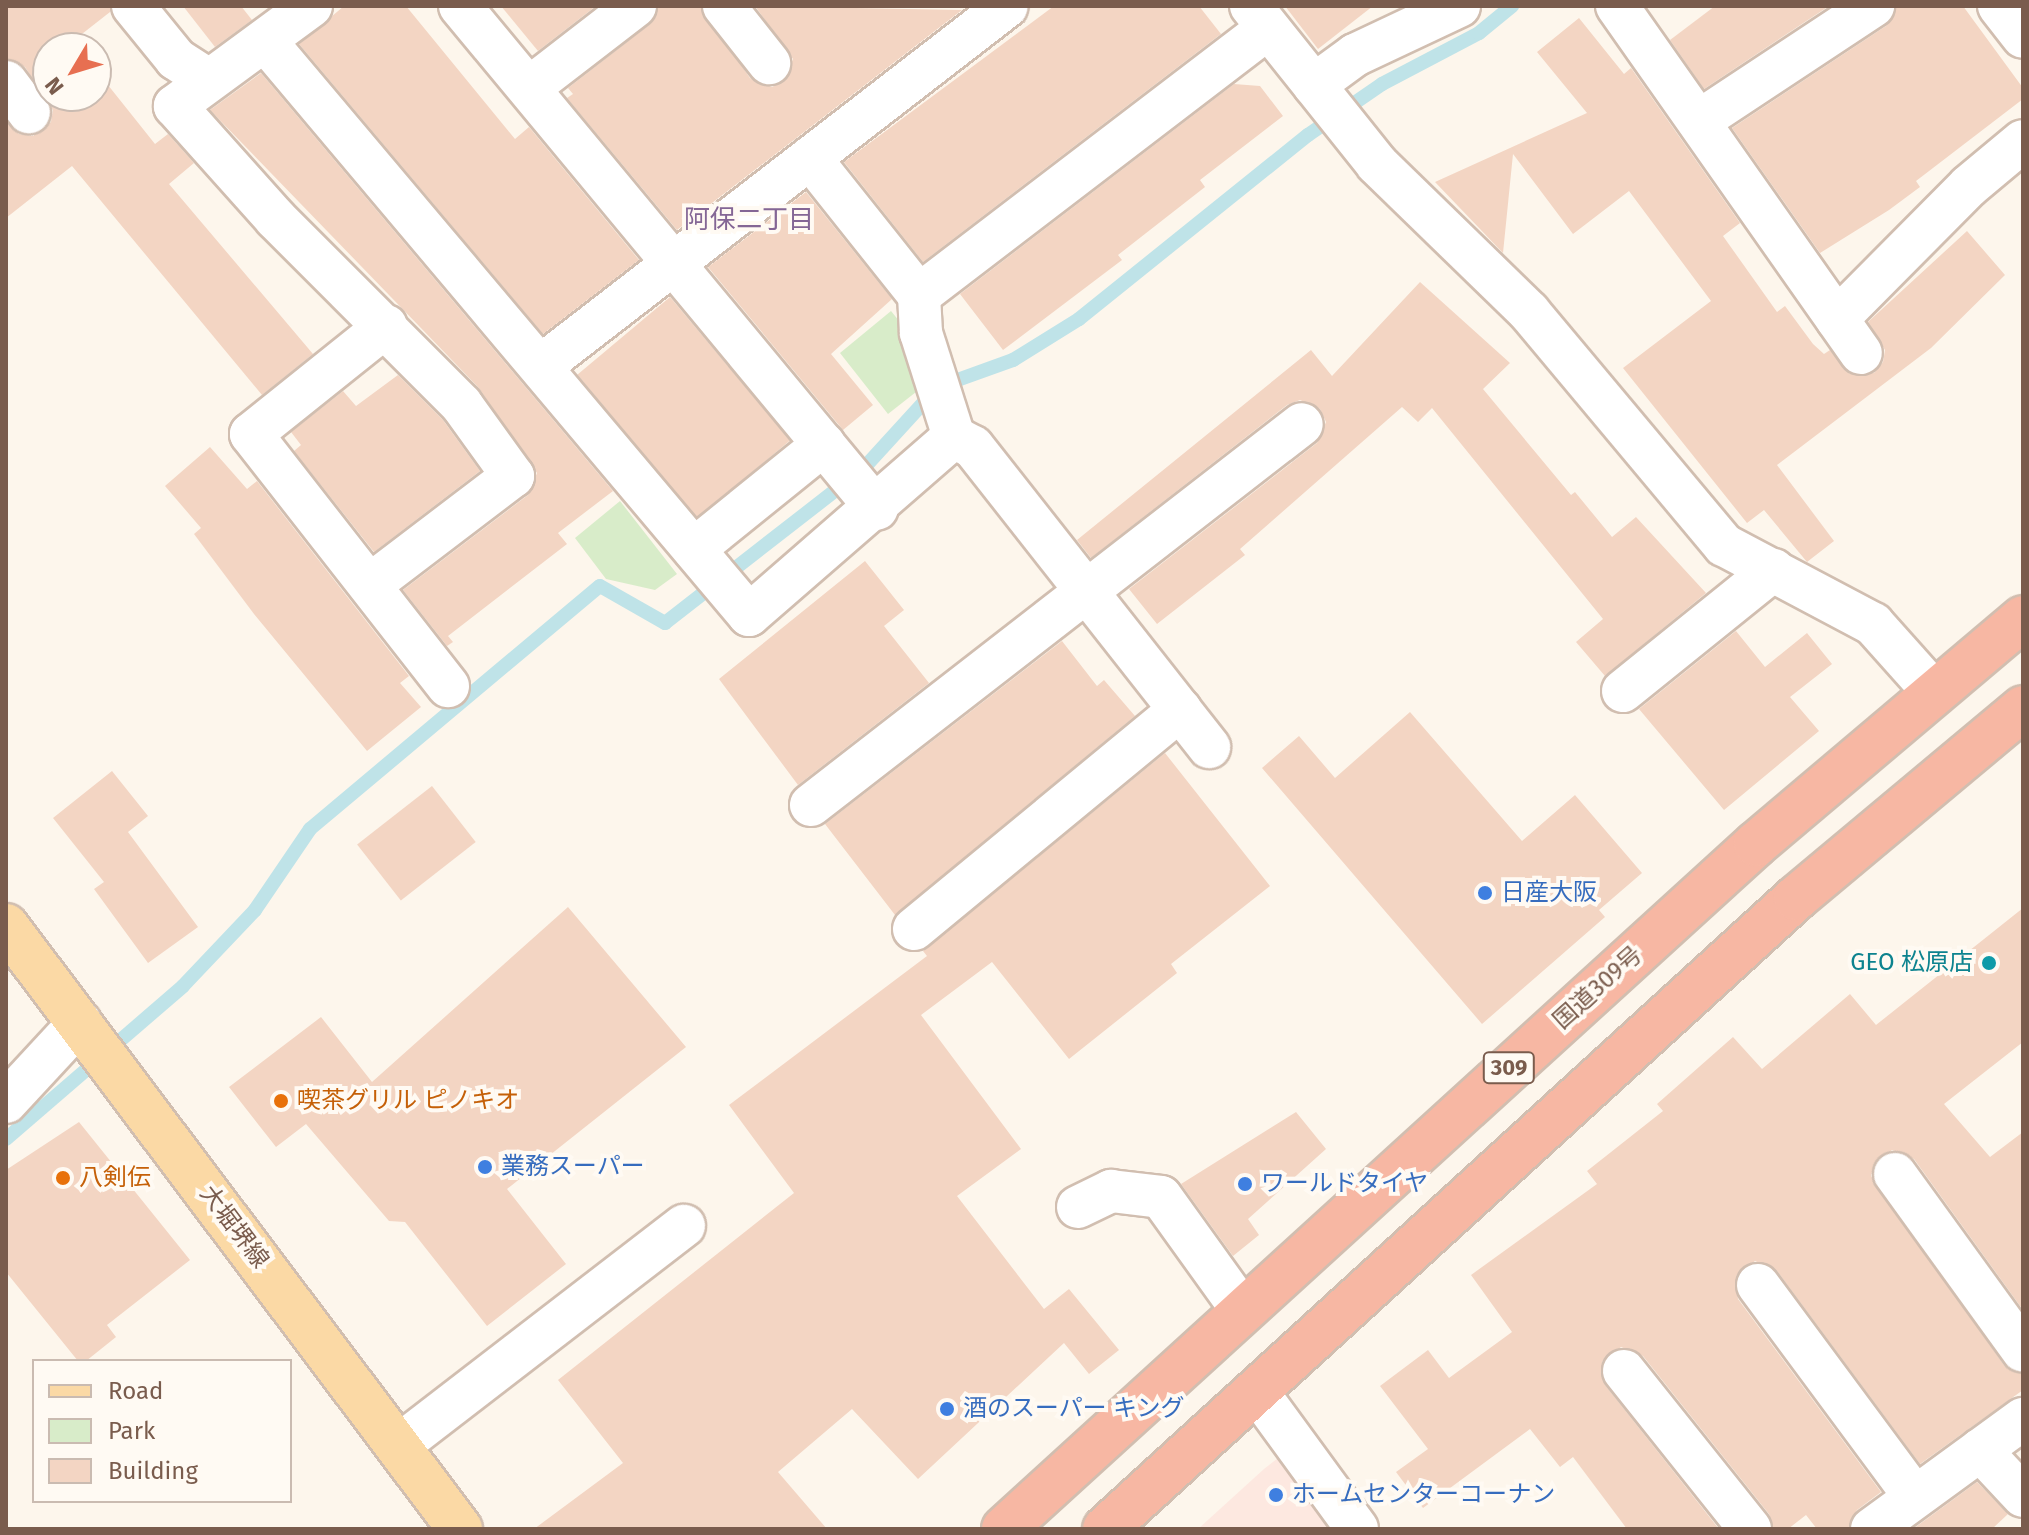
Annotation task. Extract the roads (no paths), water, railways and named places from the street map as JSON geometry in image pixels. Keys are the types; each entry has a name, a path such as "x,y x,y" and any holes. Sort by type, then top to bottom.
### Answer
{"highway":[{"name":"国道309号","path":"1004,1529 1933,691 2023,618"},
{"path":"1105,1529 1258,1393 1796,898 2023,708"}],"main road":[{"name":"大堀堺線","path":"6,926 460,1529"}],"street":[{"path":"133,6 176,59 207,79"},
{"path":"311,6 267,43 207,79 175,106 276,219 461,404 513,476 370,585"},
{"path":"460,6 874,505"},
{"path":"529,88 635,6"},
{"path":"724,6 769,63"},
{"path":"542,365 1007,6"},
{"path":"1316,88 1355,55 1459,6"},
{"path":"1617,6 1861,353"},
{"path":"1699,121 1873,6"},
{"path":"919,295 1259,17 1356,138 1529,312 1724,545 1873,624 1933,691"},
{"path":"267,43 542,365 749,615 874,505 950,426"},
{"path":"1837,319 1969,186 2023,141"},
{"path":"810,158 919,295 929,358 950,426 973,447 1209,747"},
{"path":"386,326 251,434 448,686"},
{"path":"811,805 1089,594 1302,424"},
{"path":"697,553 828,450"},
{"path":"1623,691 1773,570"},
{"path":"914,929 1180,710"},
{"path":"6,1102 83,1025"},
{"path":"1895,1174 2023,1351"},
{"path":"1078,1207 1111,1191 1161,1197 1243,1311"},
{"path":"398,1446 684,1226"},
{"path":"1758,1285 1914,1496"},
{"path":"1624,1371 1750,1529"},
{"path":"1258,1393 1357,1529"},
{"path":"1872,1529 2023,1419"},
{"path":"1980,1450 2023,1496"}],"waterway":[{"path":"6,1139 183,986 255,910 310,829 600,586 665,623 863,469 938,387 1013,360 1079,319 1308,135 1382,84 1479,33 1512,6"}],"place":[{"name":"日産大阪","path":"1485,893"},
{"name":"GEO 松原店","path":"1989,963"},
{"name":"喫茶グリル ピノキオ","path":"281,1101"},
{"name":"業務スーパー","path":"485,1167"},
{"name":"八剣伝","path":"63,1178"},
{"name":"ワールドタイヤ","path":"1245,1184"},
{"name":"酒のスーパー キング","path":"947,1409"},
{"name":"ホームセンターコーナン","path":"1276,1495"}],"district":[{"name":"阿保二丁目","path":"749,220"}]}
